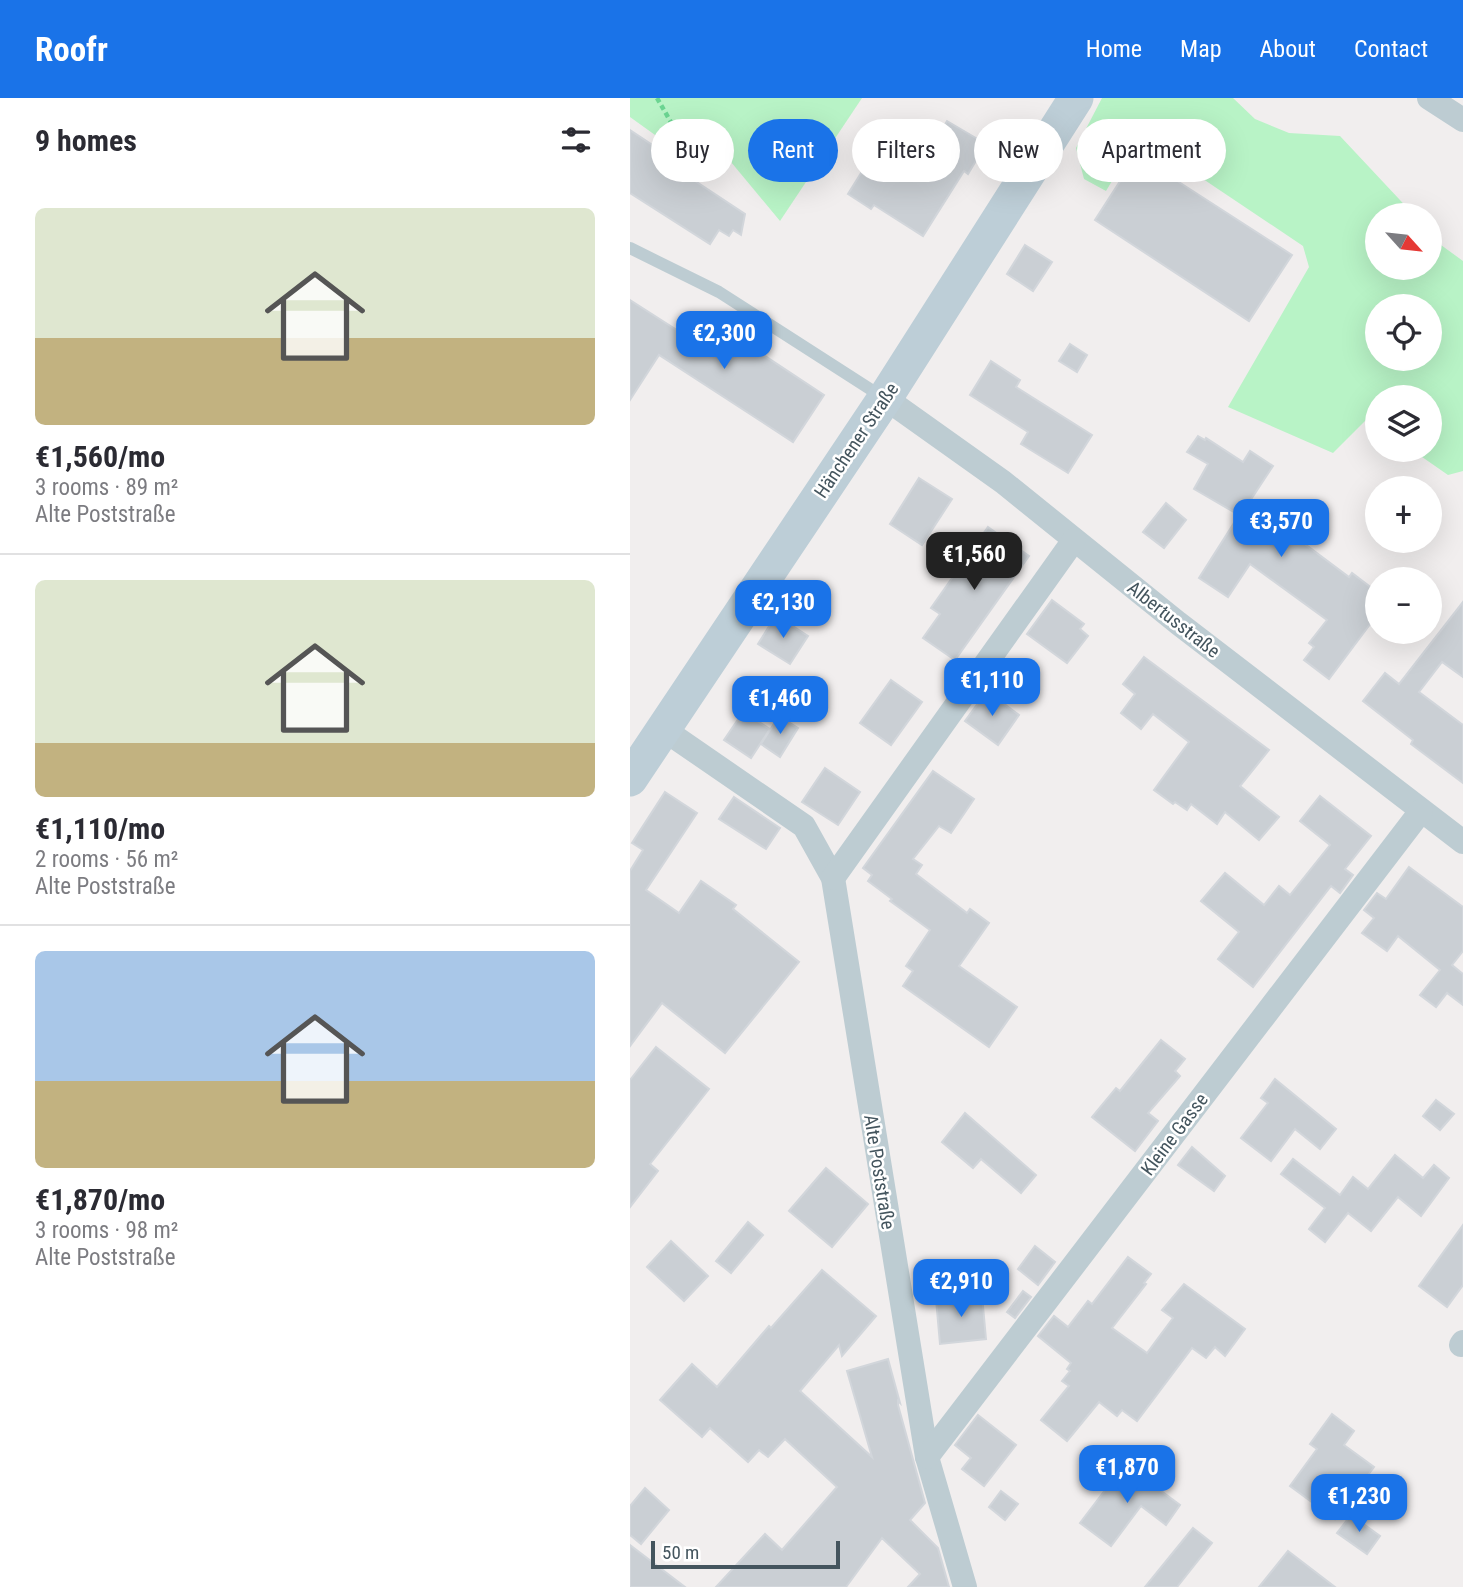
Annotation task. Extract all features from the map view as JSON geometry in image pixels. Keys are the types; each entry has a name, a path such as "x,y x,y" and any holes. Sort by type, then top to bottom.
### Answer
{"street":[{"name":"Hänchener Straße","path":"630,779 884,398 1076,98"},
{"path":"1429,98 1463,120"},
{"name":"Albertusstraße","path":"884,398 1003,482 1178,623 1463,842"},
{"path":"833,878 1074,540"},
{"name":"Alte Poststraße","path":"663,729 804,826 833,878 927,1457 965,1587"},
{"name":"Kleine Gasse","path":"927,1457 1421,811"}],"lane":[{"path":"630,248 719,292 884,398"}],"path":[{"path":"657,98 669,119"}],"green space":[{"path":"630,98 862,98 838,134 838,119 748,119 748,182 806,182 780,221 734,166 734,119 651,119 651,132 630,117"},
{"path":"1102,98 1233,98 1255,119 1289,133 1340,136 1403,203 1365,203 1365,280 1442,280 1442,246 1463,261 1463,471 1448,475 1429,462 1442,462 1442,385 1365,385 1365,421 1333,453 1228,407 1309,267 1303,246 1208,182 1226,182 1226,119 1091,119"},
{"path":"1090,182 1111,182 1106,191"}],"building":[{"path":"960,129 974,137 974,164 968,174 964,171 960,177"},
{"path":"630,130 651,144 651,182 697,182 745,214 741,235 733,230 729,236 719,230 710,244 630,193"},
{"path":"855,182 957,182 923,236 874,205 871,209 848,194"},
{"path":"1120,182 1179,182 1292,255 1249,321 1095,220"},
{"path":"1025,245 1052,262 1033,291 1007,274"},
{"path":"630,300 694,341 709,319 824,395 793,442 659,355 630,400"},
{"path":"1070,344 1087,355 1077,372 1059,361"},
{"path":"991,361 1020,380 1016,387 1092,435 1068,473 1021,444 1028,432 970,395"},
{"path":"1198,436 1205,440 1206,438 1243,462 1250,451 1273,466 1244,510 1295,543 1298,539 1349,577 1352,573 1365,583 1365,631 1329,679 1304,660 1314,647 1309,643 1327,620 1250,564 1228,597 1199,578 1239,515 1194,489 1208,464 1187,452"},
{"path":"919,478 952,499 922,545 890,524"},
{"path":"1166,503 1186,520 1164,548 1143,532"},
{"path":"988,527 1029,556 955,660 923,638 940,614 931,608"},
{"path":"1052,600 1084,624 1080,629 1088,636 1067,663 1027,634"},
{"path":"1463,602 1463,677 1442,662 1419,692 1463,725 1463,783 1411,744 1413,740 1363,701 1385,673 1399,684 1430,644 1442,644 1442,629"},
{"path":"776,615 808,636 790,664 758,644"},
{"path":"1144,657 1269,750 1240,786 1279,817 1259,840 1225,812 1217,824 1191,804 1187,810 1175,802 1173,804 1154,790 1189,742 1153,714 1141,729 1121,713 1135,694 1123,684"},
{"path":"891,680 922,702 891,745 860,723"},
{"path":"987,691 1019,715 998,745 965,721"},
{"path":"743,712 770,729 751,758 724,740"},
{"path":"779,716 798,728 780,757 761,744"},
{"path":"825,768 860,792 838,825 802,802"},
{"path":"933,771 974,799 951,833 939,826 913,859 922,865 916,874 967,913 970,909 989,923 959,966 1017,1007 989,1047 903,986 913,971 906,966 930,930 868,881 872,875 863,868"},
{"path":"665,792 697,813 646,890 679,913 701,881 736,905 733,909 799,962 725,1053 662,1003 630,1046 630,871 643,850 632,843"},
{"path":"1320,796 1371,836 1345,869 1353,875 1340,893 1331,886 1253,987 1218,959 1239,932 1201,901 1225,873 1264,905 1279,886 1290,895 1330,845 1300,821"},
{"path":"734,797 780,828 766,849 719,819"},
{"path":"1409,867 1463,907 1463,951 1452,965 1463,974 1463,1005 1447,993 1436,1007 1420,995 1440,970 1398,936 1387,951 1362,933 1374,918 1364,910 1377,893 1386,899"},
{"path":"1161,1040 1185,1059 1175,1071 1180,1076 1148,1113 1158,1121 1135,1151 1092,1117 1116,1088 1120,1091"},
{"path":"656,1047 709,1089 650,1164 658,1171 630,1207 630,1080"},
{"path":"1275,1079 1336,1129 1320,1149 1295,1129 1271,1161 1241,1138 1268,1103 1261,1098"},
{"path":"1436,1100 1454,1114 1440,1130 1423,1116"},
{"path":"965,1113 1036,1175 1021,1193 981,1159 973,1168 942,1142"},
{"path":"1192,1147 1225,1176 1214,1191 1178,1165"},
{"path":"1395,1155 1423,1178 1434,1165 1449,1178 1421,1216 1398,1197 1371,1231 1348,1213 1325,1242 1309,1229 1325,1208 1281,1174 1293,1159 1340,1195 1353,1177 1368,1189"},
{"path":"826,1168 868,1204 832,1247 789,1211"},
{"path":"748,1222 763,1235 731,1273 716,1261"},
{"path":"1463,1225 1463,1285 1447,1307 1419,1286"},
{"path":"671,1241 708,1276 684,1301 647,1267"},
{"path":"1035,1246 1055,1262 1038,1285 1018,1269"},
{"path":"1128,1257 1151,1274 1112,1328 1147,1353 1173,1318 1162,1310 1184,1284 1245,1329 1225,1356 1215,1347 1206,1358 1192,1348 1137,1421 1122,1410 1117,1416 1099,1402 1067,1441 1041,1420 1069,1386 1062,1381 1070,1371 1067,1369 1071,1363 1038,1336 1054,1316 1068,1327 1088,1301 1092,1304"},
{"path":"822,1270 876,1316 842,1356 839,1345 800,1391 872,1457 847,1371 888,1359 925,1503 910,1520 938,1548 949,1587 908,1587 920,1574 882,1538 846,1587 716,1587 765,1534 782,1550 837,1487 785,1439 768,1457 759,1450 748,1462 710,1428 702,1437 660,1400 692,1364 717,1387"},
{"path":"1023,1291 1031,1297 1015,1318 1007,1312"},
{"path":"982,1295 986,1339 940,1344 936,1299"},
{"path":"1332,1414 1354,1431 1344,1445 1374,1467 1335,1519 1290,1486 1317,1449 1310,1444"},
{"path":"978,1415 1016,1445 984,1486 962,1469 971,1458 955,1445"},
{"path":"1125,1464 1180,1505 1166,1525 1141,1506 1111,1546 1080,1523"},
{"path":"645,1488 669,1510 641,1544 630,1535 630,1506"},
{"path":"1001,1491 1018,1504 1005,1520 989,1507"},
{"path":"1351,1515 1380,1536 1367,1554 1337,1533"},
{"path":"1193,1528 1212,1543 1177,1587 1145,1587"},
{"path":"630,1545 685,1587 630,1587"},
{"path":"1288,1551 1335,1587 1259,1587"}]}
